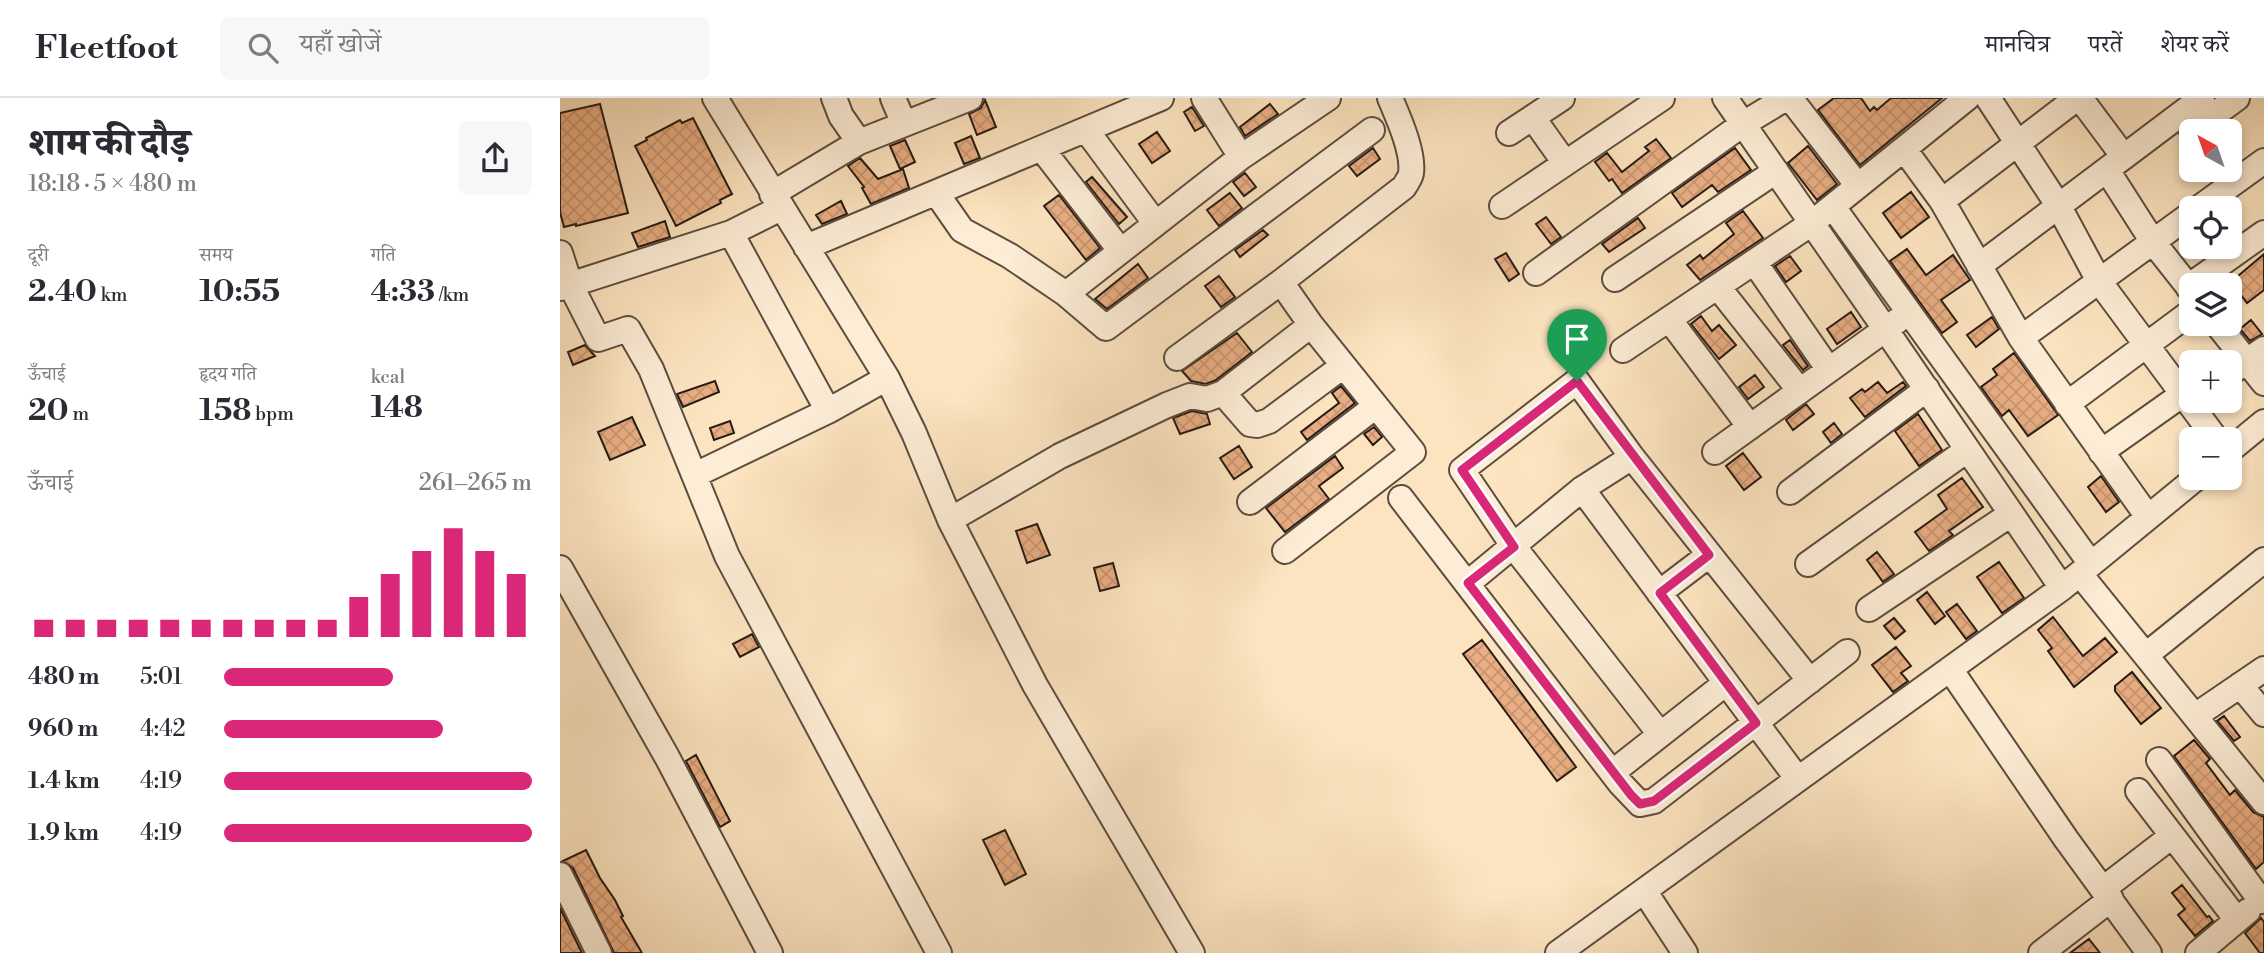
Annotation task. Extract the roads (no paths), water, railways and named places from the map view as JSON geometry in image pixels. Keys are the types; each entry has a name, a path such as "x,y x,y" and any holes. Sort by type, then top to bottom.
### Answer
{"street":[{"path":"715,98 887,378 914,433 950,520 1035,685 1192,953"},
{"path":"834,98 841,116 859,142"},
{"path":"893,98 904,124"},
{"path":"806,247 1161,98"},
{"path":"1205,98 1241,157"},
{"path":"1066,294 1241,157 1328,98"},
{"path":"1177,358 1282,282 1404,187 1411,173 1409,156 1404,131 1390,98"},
{"path":"1509,133 1562,98"},
{"path":"1502,206 1662,98"},
{"path":"1725,98 2011,514 2077,575 2146,655 2264,802"},
{"path":"1536,273 1743,124 1788,98 1858,186"},
{"path":"1623,350 1812,223 1967,98"},
{"path":"1988,98 2058,205 2099,281 2179,386"},
{"path":"1942,201 2078,98 2115,163 2153,242 2179,275"},
{"path":"2187,119 2202,98"},
{"path":"2194,119 2237,98"},
{"path":"565,286 731,233 859,142 964,99"},
{"path":"1533,118 1566,163"},
{"path":"1979,266 2115,163 2179,127"},
{"path":"937,194 962,230 1010,256 1066,294 1106,328 1372,130"},
{"path":"1087,131 1155,223"},
{"path":"1042,149 1120,250"},
{"path":"1904,149 1942,201 2021,338 2148,517"},
{"path":"2242,170 2264,161"},
{"path":"1615,279 1776,171"},
{"path":"2208,196 2219,182"},
{"path":"1833,206 1909,312 2077,575"},
{"path":"2021,338 2179,223"},
{"path":"731,233 828,411"},
{"path":"2211,273 2264,233"},
{"path":"560,253 565,286 597,339 628,329 651,369 727,556 939,953"},
{"path":"1755,262 1829,370"},
{"path":"1282,282 1311,325 1413,452 1285,551"},
{"path":"1718,287 1800,391"},
{"path":"1715,452 1909,312"},
{"path":"1669,320 1750,427"},
{"path":"2067,404 2179,321"},
{"path":"950,520 1060,456 1167,405 1190,396 1207,399 1223,393 1311,325"},
{"path":"2227,336 2264,383"},
{"path":"1223,393 1250,424 1257,425 1269,421 1343,366"},
{"path":"695,475 828,411 887,378"},
{"path":"1660,734 1514,547 1462,470 1577,381 1632,457 1810,681"},
{"path":"1790,492 1927,389"},
{"path":"2101,452 2179,404"},
{"path":"1250,502 1376,406"},
{"path":"2242,440 2264,422"},
{"path":"1808,564 1967,450"},
{"path":"1468,583 1582,489 1632,457"},
{"path":"1582,489 1797,778"},
{"path":"1559,953 2077,575 2181,490"},
{"path":"1401,498 1640,804 1654,801 1847,652"},
{"path":"1870,609 2011,514"},
{"path":"1660,593 1709,555"},
{"path":"2146,655 2264,560"},
{"path":"560,568 667,757 770,953"},
{"path":"2195,716 2264,668"},
{"path":"1950,669 2066,839 2149,953"},
{"path":"1613,772 1726,682"},
{"path":"2241,685 2264,714"},
{"path":"2159,760 2262,900 2198,953"},
{"path":"2138,791 2237,920"},
{"path":"2040,953 2172,835"},
{"path":"560,875 599,953"},
{"path":"1644,892 1685,953"}]}
